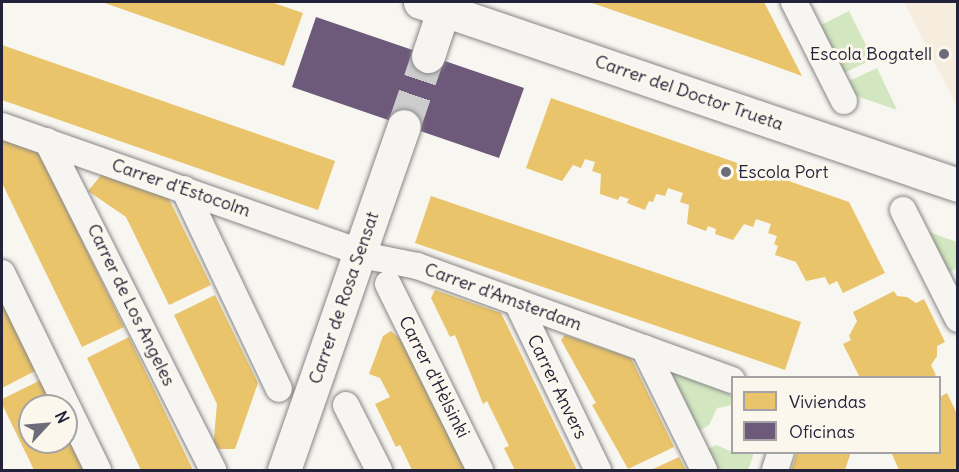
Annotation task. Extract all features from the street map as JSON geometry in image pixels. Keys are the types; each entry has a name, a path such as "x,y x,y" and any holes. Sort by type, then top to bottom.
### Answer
{"street":[{"path":"794,2 844,101"},
{"path":"428,56 436,4"},
{"name":"Carrer del Doctor Trueta","path":"436,4 957,186"},
{"name":"Carrer d'Estocolm","path":"2,126 360,252"},
{"name":"Carrer de Rosa Sensat","path":"284,471 404,126"},
{"name":"Carrer de Los Angeles","path":"47,141 213,471"},
{"path":"184,189 279,389"},
{"path":"903,210 957,319"},
{"name":"Carrer d'Amsterdam","path":"360,252 417,266 731,380"},
{"path":"2,273 98,471"},
{"name":"Carrer d'Hèlsinki","path":"388,284 480,471"},
{"name":"Carrer Anvers","path":"517,302 598,471"},
{"path":"644,348 704,471"},
{"path":"346,405 379,471"},
{"path":"774,471 781,454"}],"shaded area":[{"name":"Escola Bogatell","path":"904,2 957,2 957,107"}],"green space":[{"path":"849,11 873,59 842,74 819,26"},
{"path":"877,68 897,110 857,96 849,81"},
{"path":"926,231 957,242 957,268 947,274"},
{"path":"671,371 731,395 731,405 717,408 709,425 693,434 668,385"},
{"path":"717,445 731,452 731,454 754,454 748,470 710,470 701,451"}],"building: Viviendas":[{"path":"102,2 271,2 303,13 284,66"},
{"path":"589,2 764,2 802,76 755,59"},
{"path":"2,45 335,161 318,210 2,100"},
{"path":"551,98 849,202 885,273 843,293 837,281 829,285 825,277 806,281 796,262 775,255 778,246 774,244 777,236 768,233 771,224 756,219 753,227 744,224 733,240 715,234 716,229 708,226 706,231 687,224 689,205 680,202 683,193 668,188 665,196 656,194 653,202 649,201 645,210 627,203 629,199 620,196 618,200 600,194 601,174 592,171 595,162 585,159 581,168 573,165 562,181 526,168"},
{"path":"2,140 39,152 124,327 82,347 2,183"},
{"path":"102,174 168,197 211,285 169,305 126,217 88,191"},
{"path":"431,196 801,322 785,370 415,243"},
{"path":"435,290 501,313 577,470 515,470 504,448 509,446 487,401 483,404 455,335 450,337 431,298"},
{"path":"894,291 897,296 907,297 916,303 924,299 945,342 937,346 937,356 931,365 936,375 859,376 843,344 851,340 849,336 857,321 853,312"},
{"path":"215,295 258,383 235,449 213,449 217,404 174,315"},
{"path":"2,297 37,370 2,388"},
{"path":"391,331 407,345 470,470 412,470 400,445 396,447 375,404 390,397 380,378 369,374 383,336"},
{"path":"565,335 631,358 674,447 628,469 592,405 596,403 561,340"},
{"path":"129,337 193,470 141,470 87,358"},
{"path":"41,380 48,394 18,394 18,437 2,404 2,399"},
{"path":"947,393 958,416 958,470 899,470 892,454 941,454 941,396"},
{"path":"26,454 77,454 85,470 34,470"},
{"path":"796,454 850,454 845,470 791,470"},
{"path":"679,457 686,470 651,470"}],"building: Oficinas":[{"path":"316,17 524,88 499,158 292,87"}],"tunnel":[{"path":"404,126 428,56"}],"place":[{"name":"Escola Bogatell","path":"944,54"},
{"name":"Escola Port","path":"726,172"}]}
